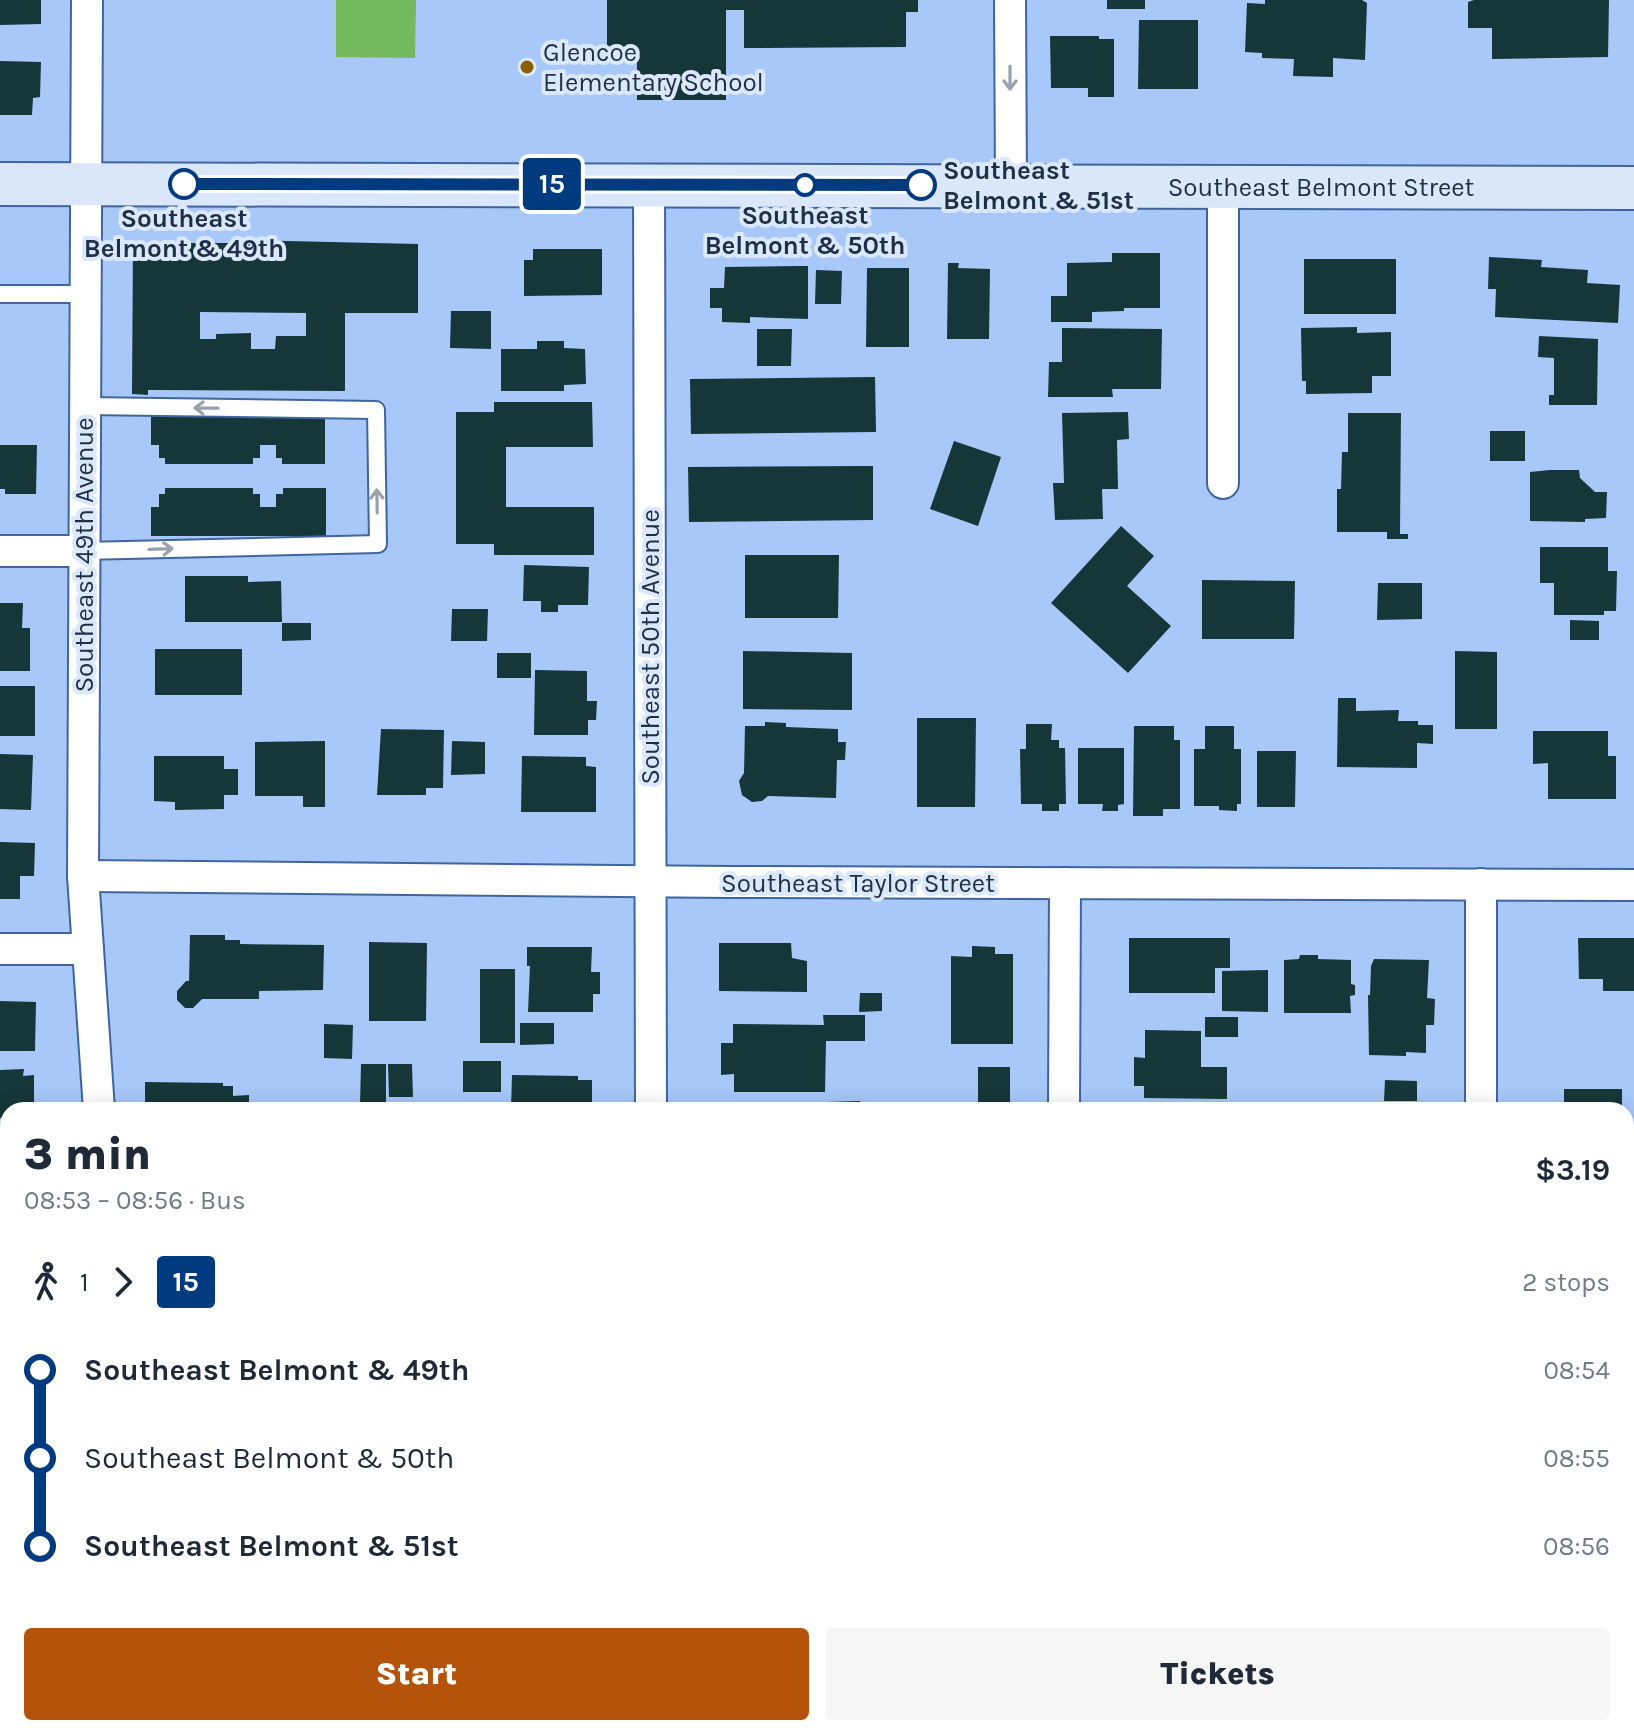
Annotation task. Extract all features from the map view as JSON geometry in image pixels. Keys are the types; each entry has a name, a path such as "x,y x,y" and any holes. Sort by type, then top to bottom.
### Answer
{"street":[{"name":"Southeast 49th Avenue","path":"87,0 83,876 98,1102"},
{"path":"1010,0 1011,185"},
{"name":"Southeast Belmont Street","path":"0,184 1634,188"},
{"name":"Southeast 50th Avenue","path":"649,185 651,1102"},
{"path":"1223,186 1223,483"},
{"path":"0,551 83,551"},
{"name":"Southeast Taylor Street","path":"83,876 1634,885"},
{"path":"1064,1102 1065,883"},
{"path":"1481,884 1481,1102"},
{"path":"0,949 88,949"}],"lane":[{"path":"0,294 85,294"},
{"path":"83,551 378,544 376,410 84,406"}],"green space":[{"path":"336,0 416,0 415,58 336,57"}],"building":[{"path":"0,0 41,0 41,24 0,25"},
{"path":"607,0 918,0 918,12 906,12 906,47 744,48 744,10 726,10 726,100 637,100 637,62 607,62"},
{"path":"1107,0 1145,0 1145,9 1107,9"},
{"path":"1265,0 1362,0 1367,3 1365,60 1333,58 1333,77 1293,76 1294,59 1262,58 1262,53 1245,52 1247,3 1265,4"},
{"path":"1609,0 1608,57 1492,59 1492,28 1468,28 1468,2"},
{"path":"1139,20 1198,20 1198,89 1138,89"},
{"path":"1050,36 1114,39 1114,97 1088,97 1088,88 1051,88"},
{"path":"0,61 41,62 40,97 33,98 32,115 0,115"},
{"path":"238,240 418,244 418,313 345,313 345,391 148,390 148,395 132,394 133,243 238,243","holes":["200,312 306,313 306,336 276,336 275,349 251,349 251,333 216,334 216,339 200,339"]},
{"path":"533,249 602,249 602,295 524,296 524,260 533,260"},
{"path":"1112,253 1160,253 1160,308 1092,312 1092,322 1051,322 1051,296 1067,296 1067,263 1112,262"},
{"path":"1489,257 1542,260 1541,267 1588,270 1587,283 1620,285 1618,323 1495,317 1496,289 1488,289"},
{"path":"1304,259 1396,259 1396,314 1304,314"},
{"path":"948,263 959,263 958,268 990,269 989,339 947,339"},
{"path":"808,266 808,319 750,317 750,323 722,322 722,308 710,308 710,288 724,288 725,267"},
{"path":"867,268 909,268 909,347 866,347"},
{"path":"816,270 842,271 841,304 815,304"},
{"path":"451,311 491,311 491,349 450,348"},
{"path":"1357,327 1357,333 1391,332 1391,376 1372,376 1372,393 1306,394 1306,381 1302,381 1301,328"},
{"path":"1062,328 1162,329 1161,389 1112,389 1113,397 1048,397 1049,362 1062,362"},
{"path":"757,329 792,329 791,366 757,366"},
{"path":"1539,336 1598,339 1597,405 1549,405 1549,395 1554,395 1554,358 1538,357"},
{"path":"537,341 564,341 564,348 585,349 586,384 564,385 564,391 501,391 501,349 537,349"},
{"path":"875,377 876,432 691,434 690,379"},
{"path":"494,402 592,402 593,447 506,447 506,507 594,507 594,555 494,555 494,544 456,544 456,412 494,412"},
{"path":"1128,412 1129,439 1117,440 1118,489 1102,489 1103,519 1055,520 1053,483 1064,483 1062,413"},
{"path":"1348,413 1401,413 1400,534 1408,534 1408,539 1387,539 1387,532 1337,532 1337,489 1341,489 1342,452 1348,452"},
{"path":"151,416 325,416 325,464 282,464 282,458 276,458 276,445 260,445 260,458 253,458 253,464 165,464 165,458 159,458 159,445 151,445"},
{"path":"1490,431 1525,431 1525,461 1490,461"},
{"path":"954,441 1001,457 978,526 930,509"},
{"path":"0,445 37,445 36,494 5,494 5,489 0,489"},
{"path":"873,466 873,520 689,522 688,467"},
{"path":"1579,470 1580,478 1595,492 1607,492 1606,518 1585,519 1585,522 1530,521 1530,472"},
{"path":"165,488 253,488 253,494 260,494 260,507 276,507 276,494 283,494 283,488 326,488 326,536 151,536 151,507 159,507 159,494 165,494"},
{"path":"1121,526 1154,556 1127,586 1171,626 1128,673 1051,603"},
{"path":"1540,547 1608,547 1608,571 1617,571 1616,611 1604,611 1604,615 1554,615 1554,583 1540,583"},
{"path":"745,555 839,555 838,618 745,618"},
{"path":"524,565 589,567 588,605 558,605 558,612 541,612 541,601 523,601"},
{"path":"185,576 248,576 248,582 281,581 282,622 185,622"},
{"path":"1202,580 1295,581 1294,639 1202,639"},
{"path":"1378,583 1422,583 1422,619 1377,620"},
{"path":"0,603 23,603 22,628 30,628 30,671 0,671"},
{"path":"452,609 488,609 487,641 451,641"},
{"path":"1570,620 1599,621 1599,640 1570,640"},
{"path":"282,623 311,623 311,640 282,641"},
{"path":"155,649 242,649 242,695 155,695"},
{"path":"743,651 852,653 852,710 743,709"},
{"path":"1455,651 1497,652 1497,729 1455,729"},
{"path":"497,653 531,653 531,678 497,678"},
{"path":"535,670 587,671 587,701 597,701 596,720 588,720 588,735 534,735"},
{"path":"0,686 35,686 35,736 0,736"},
{"path":"1338,698 1356,698 1356,711 1399,710 1398,721 1433,725 1433,744 1417,743 1417,768 1337,767"},
{"path":"917,718 976,718 975,807 917,807"},
{"path":"765,722 786,723 786,727 838,729 838,742 846,742 845,760 837,760 836,798 768,796 762,801 752,802 742,795 739,781 744,773 745,726 765,726"},
{"path":"1026,724 1052,724 1051,740 1059,740 1059,748 1065,748 1066,804 1059,804 1059,811 1042,811 1042,804 1021,804 1020,749 1026,749"},
{"path":"1134,726 1174,726 1174,740 1180,740 1180,809 1163,809 1163,816 1133,816"},
{"path":"1205,726 1234,726 1234,749 1241,749 1241,804 1237,804 1237,811 1219,810 1219,806 1194,806 1194,749 1205,749"},
{"path":"381,729 444,730 443,788 426,788 426,795 377,795"},
{"path":"1533,731 1608,731 1608,756 1616,756 1616,799 1548,799 1548,763 1533,764"},
{"path":"325,741 325,807 303,807 303,796 255,796 255,742"},
{"path":"452,741 485,742 485,774 451,775"},
{"path":"1078,748 1124,748 1124,804 1118,805 1118,811 1102,811 1103,804 1078,804"},
{"path":"1257,751 1296,751 1295,807 1257,807"},
{"path":"0,754 33,755 31,810 0,809"},
{"path":"154,756 224,756 224,769 238,769 238,795 224,795 224,809 175,810 175,802 154,801"},
{"path":"522,756 586,757 586,766 596,767 596,812 521,812"},
{"path":"0,842 35,843 34,876 20,876 20,899 0,899"},
{"path":"190,935 225,935 225,940 240,940 240,944 324,945 323,990 259,991 259,999 202,999 193,1008 185,1008 177,1000 177,991 189,981"},
{"path":"1129,938 1230,938 1230,968 1215,968 1215,993 1129,993"},
{"path":"1578,938 1634,938 1634,991 1603,991 1603,979 1579,979"},
{"path":"369,942 427,943 426,1021 369,1021"},
{"path":"719,943 791,943 792,958 807,961 807,992 719,991"},
{"path":"972,946 995,947 995,954 1013,954 1013,1044 951,1044 951,956 972,957"},
{"path":"527,947 592,947 591,972 600,972 600,994 593,994 593,1012 528,1012 530,966 527,966"},
{"path":"1300,955 1351,960 1351,984 1355,985 1355,995 1350,996 1351,1013 1284,1013 1284,960 1299,959"},
{"path":"1374,959 1429,960 1427,998 1435,999 1434,1025 1426,1025 1426,1053 1369,1055 1368,995"},
{"path":"480,969 515,969 515,1043 480,1043"},
{"path":"1268,970 1268,1012 1222,1011 1222,971"},
{"path":"860,993 882,993 882,1011 859,1012"},
{"path":"0,1001 36,1002 35,1051 0,1051"},
{"path":"823,1015 865,1015 865,1041 826,1041 825,1092 734,1092 734,1074 721,1075 721,1043 733,1043 733,1024 824,1025"},
{"path":"1205,1017 1238,1017 1238,1037 1205,1037"},
{"path":"520,1023 554,1023 554,1044 520,1045"},
{"path":"324,1024 353,1025 352,1059 324,1058"},
{"path":"1145,1030 1201,1031 1201,1067 1227,1067 1227,1099 1144,1098 1144,1086 1134,1086 1134,1057 1145,1058"},
{"path":"463,1061 501,1061 501,1092 463,1092"},
{"path":"361,1064 386,1064 386,1102 360,1102"},
{"path":"388,1064 412,1064 413,1097 389,1097"},
{"path":"978,1067 1010,1067 1010,1102 978,1102"},
{"path":"24,1069 23,1076 34,1075 34,1102 0,1102 0,1070"},
{"path":"512,1075 578,1076 578,1080 592,1080 592,1102 511,1102"},
{"path":"1385,1080 1417,1081 1417,1101 1384,1101"},
{"path":"145,1082 223,1083 223,1086 233,1086 233,1096 249,1095 249,1102 145,1102"},
{"path":"1564,1089 1622,1089 1622,1102 1564,1102"}],"bus line":[{"name":"15","path":"184,184 921,185"}],"place":[{"name":"Glencoe Elementary School","path":"527,67"},
{"name":"Southeast Belmont & 49th","path":"184,184"},
{"name":"Southeast Belmont & 50th","path":"805,185"},
{"name":"Southeast Belmont & 51st","path":"921,185"}]}
